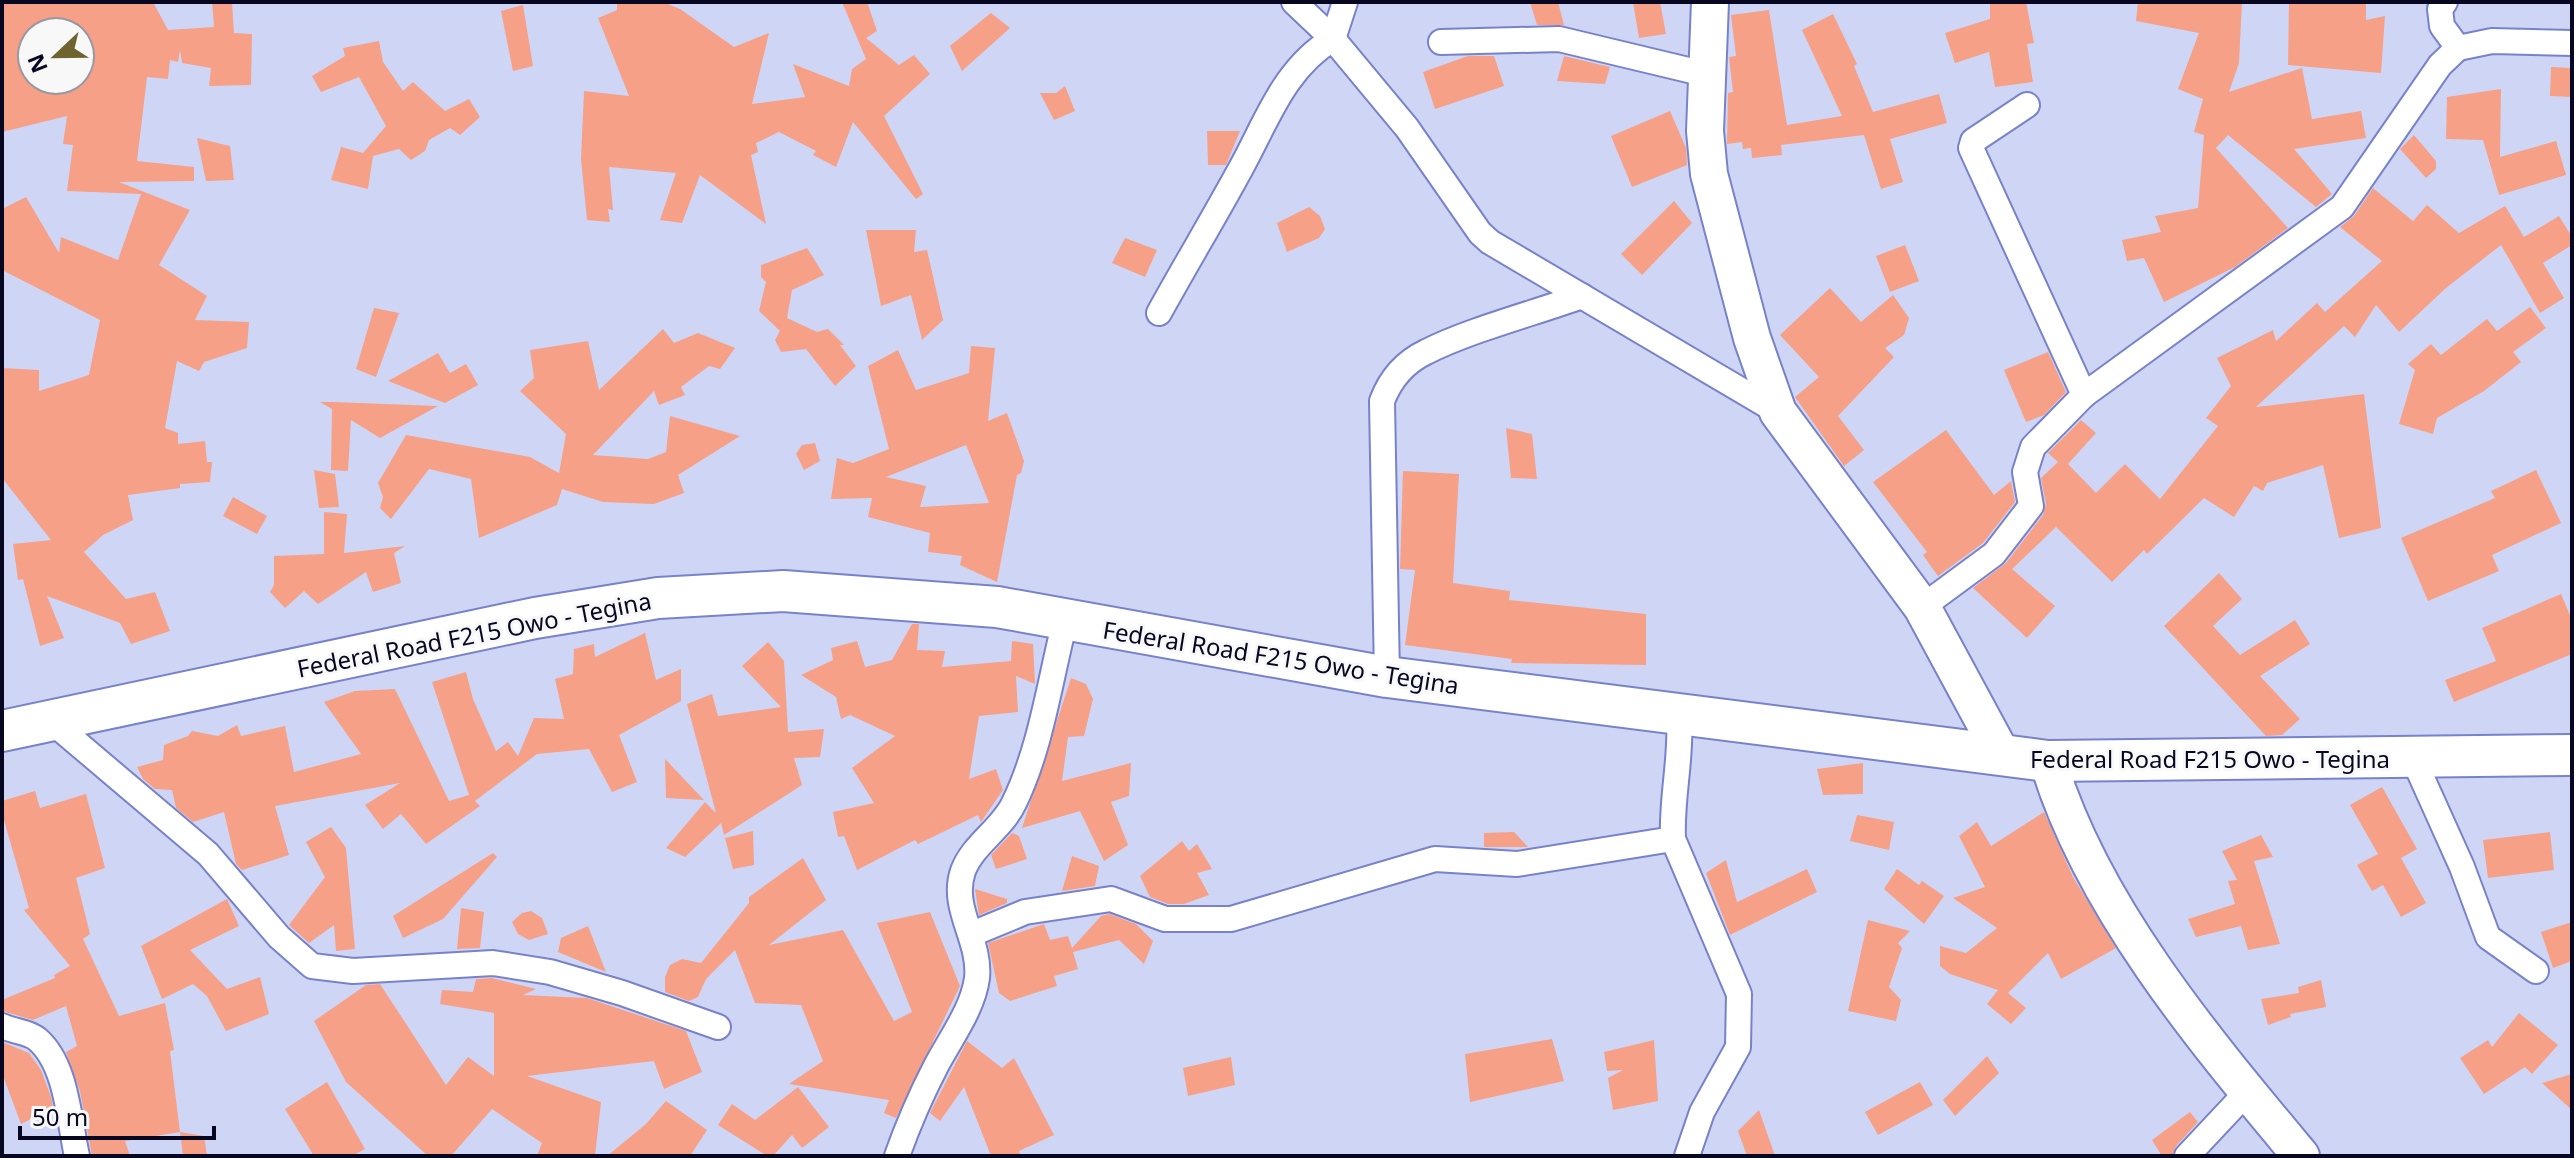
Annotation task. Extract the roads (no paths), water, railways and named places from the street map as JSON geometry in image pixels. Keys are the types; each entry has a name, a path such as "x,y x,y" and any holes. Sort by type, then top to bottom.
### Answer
{"main road":[{"name":"Federal Road F215 Owo - Tegina","path":"2,731 535,618 658,598 783,591 997,607 1387,677 2048,761 2572,755"}],"street":[{"path":"1294,2 1333,39 1423,149 1480,233 1778,412"},
{"path":"1159,313 1242,168 1270,107 1318,48 1333,39 1345,2"},
{"path":"1710,2 1705,74 1709,174 1752,338 1778,412 1922,607 2002,755"},
{"path":"2445,2 2440,9 2442,26 2458,48"},
{"path":"1441,42 1559,39 1705,74"},
{"path":"1922,607 2007,541 2031,506 2025,472 2033,447 2084,395 2342,207 2440,65 2458,48 2492,41 2572,43"},
{"path":"2027,105 1973,141 1971,148 2084,395"},
{"path":"1387,677 1382,401 1388,386 1400,370 1425,352 1582,296"},
{"path":"897,1156 934,1070 969,1003 977,977 972,934 959,903 961,876 980,844 1011,809 1023,781 1065,621"},
{"path":"1679,716 1681,752 1671,811 1673,839 1739,994 1740,1007 1738,1047 1702,1112 1687,1156"},
{"path":"51,721 208,854 279,937 312,966 353,971 493,963 564,976 718,1027"},
{"path":"2413,758 2462,867 2488,937 2536,971"},
{"path":"2048,761 2063,812 2105,888 2181,1008 2301,1156"},
{"path":"972,934 1025,912 1111,899 1165,919 1231,919 1435,859 1455,858 1488,865 1529,863 1673,839"},
{"path":"2,1026 36,1038 50,1057 60,1078 77,1156"},
{"path":"2187,1156 2247,1092"}]}
